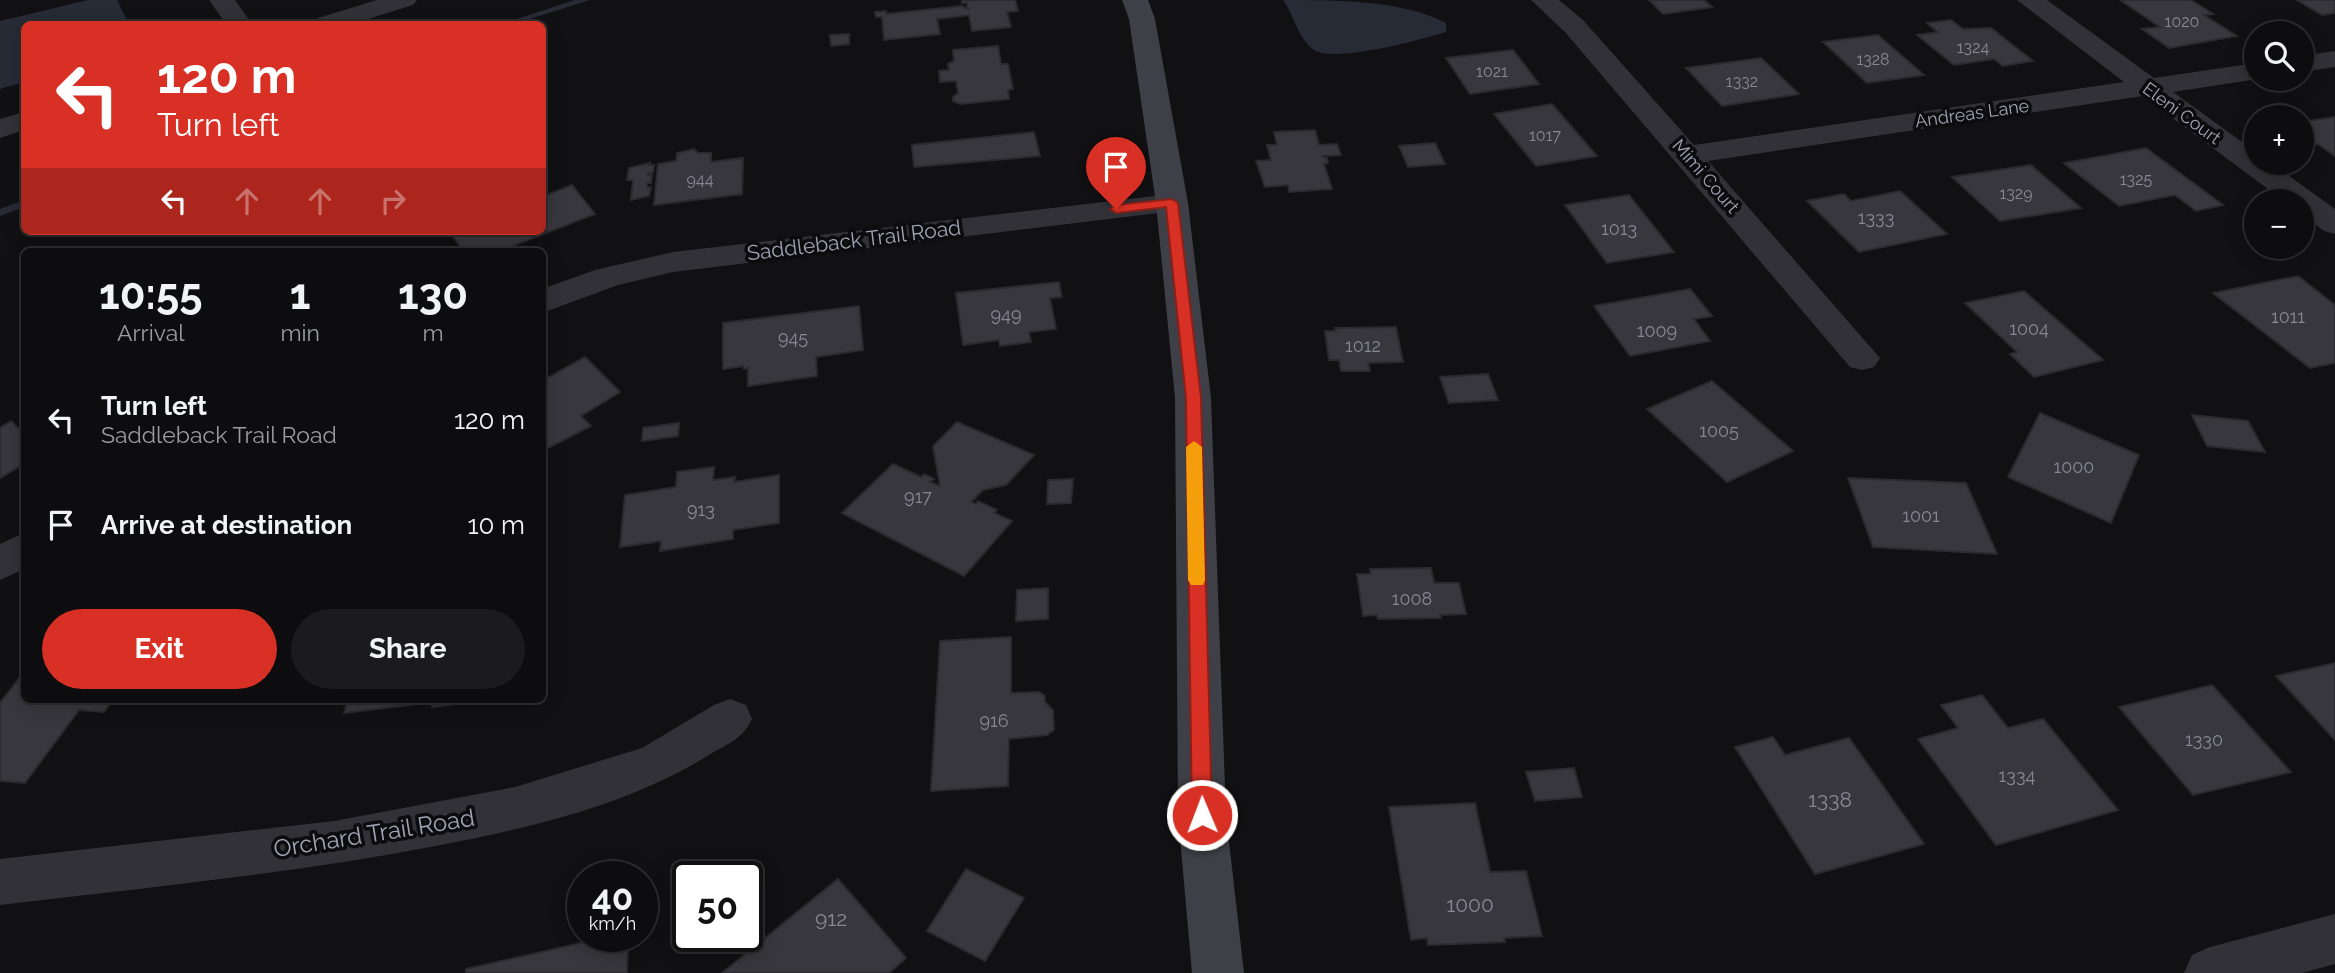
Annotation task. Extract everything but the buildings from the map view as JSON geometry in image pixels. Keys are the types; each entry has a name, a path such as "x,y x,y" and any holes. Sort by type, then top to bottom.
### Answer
{"main road":[{"path":"1135,0 1142,19 1172,203 1193,398 1202,815 1218,973"}],"street":[{"path":"222,0 237,21"},
{"path":"337,21 404,0"},
{"name":"Mimi Court","path":"1544,0 1574,26 1862,358"},
{"name":"Eleni Court","path":"2030,0 2335,224"},
{"path":"2314,62 2335,59"},
{"name":"Andreas Lane","path":"1688,155 2244,73"},
{"path":"0,129 21,122"},
{"name":"Saddleback Trail Road","path":"546,300 573,287 621,272 673,262 1172,203"},
{"path":"0,564 21,551"},
{"name":"Orchard Trail Road","path":"0,882 334,843 515,809 598,785 657,762 730,719"},
{"path":"2210,973 2335,939"}],"shaded area":[{"path":"88,0 117,0 128,21 21,21 21,83 0,89 0,21"},
{"path":"1283,0 1346,1 1410,10 1446,23 1446,32 1378,49 1340,54 1325,53 1314,50 1304,40"}],"waterway":[{"path":"516,21 585,0"},
{"path":"0,213 21,204"}],"slow traffic":[{"path":"1194,447 1197,580"}],"route":[{"path":"1116,209 1172,203 1193,398 1202,815"}]}
